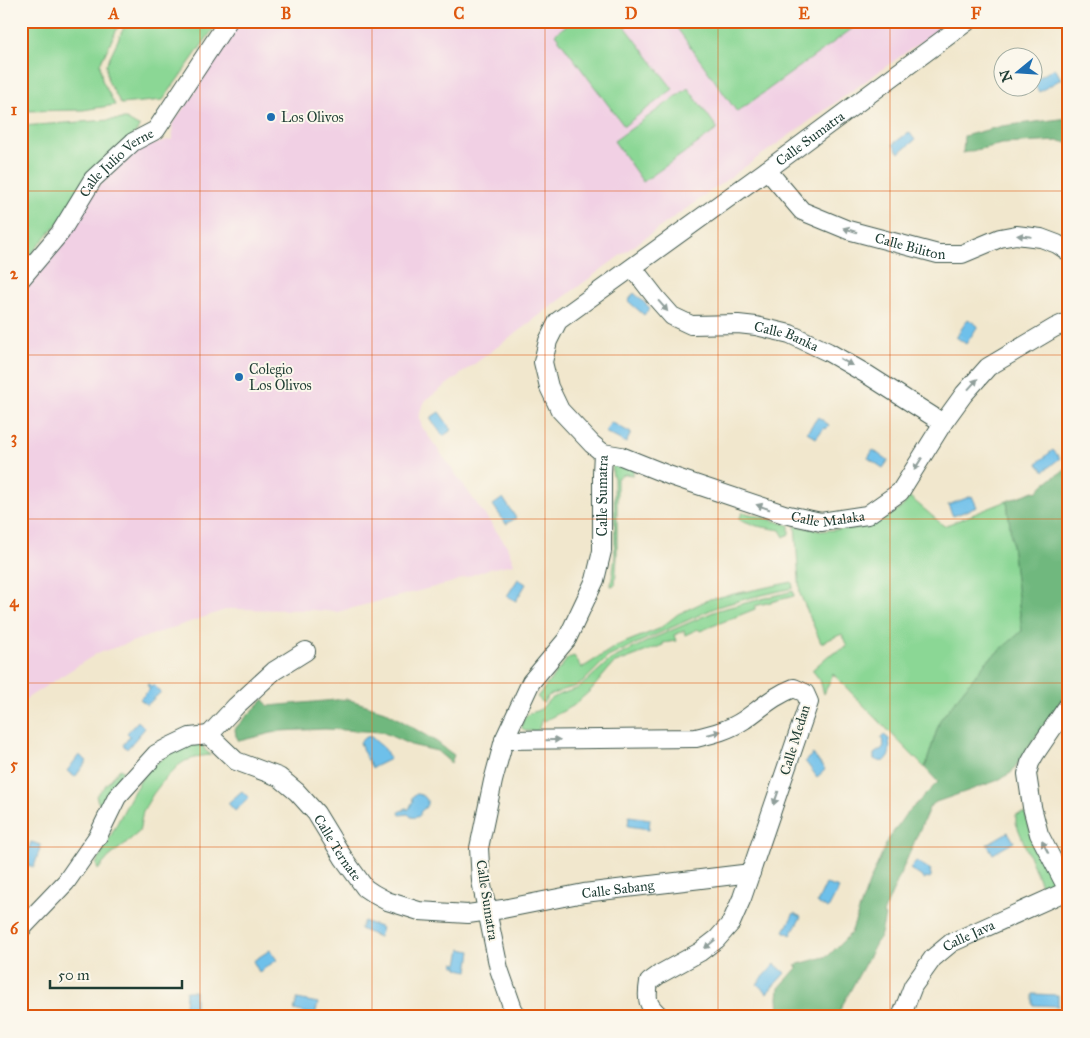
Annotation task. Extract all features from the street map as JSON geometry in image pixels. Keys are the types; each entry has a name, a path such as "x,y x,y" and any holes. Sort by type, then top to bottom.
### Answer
{"street":[{"name":"Calle Julio Verne","path":"21,279 60,233 93,179 133,142 156,130 228,21"},
{"name":"Calle Sumatra","path":"518,1017 513,1010 499,969 480,881 479,848 504,740 531,682 567,639 595,580 602,551 603,453 560,410 549,387 543,362 548,341 558,321 768,170 968,21"},
{"name":"Calle Biliton","path":"768,170 802,211 848,230 938,254 962,254 1000,238 1016,235 1041,238 1057,244 1069,252"},
{"name":"Calle Banka","path":"633,268 672,316 691,326 738,324 790,334 828,352 868,375 943,423"},
{"name":"Calle Malaka","path":"603,453 621,456 671,476 784,514 821,522 867,515 900,492 943,423 964,394 988,367 1069,321"},
{"path":"21,929 66,882 98,836 117,797 156,754 190,737 209,736 236,706 274,672 306,651"},
{"name":"Calle Medan","path":"504,740 696,738 721,732 742,721 782,693 794,688 805,693 809,702 751,873 731,924 717,939 700,952 649,982 647,997 652,1009 661,1017"},
{"path":"1068,890 1039,834 1032,807 1027,774 1035,754 1069,704"},
{"name":"Calle Ternate","path":"209,736 236,761 279,777 297,792 316,813 344,859 365,888 374,894 419,910 468,914 486,912"},
{"name":"Calle Sabang","path":"486,912 584,893 751,873"},
{"name":"Calle Java","path":"902,1017 913,986 933,958 951,943 1068,890"}],"shaded area":[{"name":"Colegio Los Olivos","path":"239,21 950,21 614,260 426,400 420,414 422,427 507,546 514,564 488,569 450,583 337,612 228,609 96,654 21,702 21,292 66,239 88,200 111,171 143,146 173,139 172,124 191,98"}],"green space":[{"path":"21,21 121,21 100,64 102,80 115,105 83,110 21,111"},
{"path":"127,21 219,21 163,100 121,104 108,81 106,65"},
{"path":"572,21 621,21 673,89 624,126 555,34"},
{"path":"672,21 852,21 856,26 737,112"},
{"path":"688,88 718,129 643,182 614,141"},
{"path":"1069,118 1069,143 1059,141 1002,144 963,153 964,136 1002,126"},
{"path":"126,119 140,127 21,266 21,126"},
{"path":"618,463 633,469 633,475 625,474 617,478 617,557 615,585 611,586 615,556 614,478 612,469 614,464"},
{"path":"1069,467 1069,689 1011,773 996,781 936,802 930,806 883,914 885,916 881,934 836,1017 771,1016 779,1013 779,988 798,967 795,965 828,956 851,933 869,883 888,840 905,815 938,782 925,768 940,720 986,662 1022,631 1007,501 1034,491 1037,492 1045,483"},
{"path":"910,497 944,526 1007,501 1022,631 986,662 940,720 925,768 833,674 824,694 820,680 812,670 829,655 847,647 842,634 821,643 800,594 795,525 820,531 857,528 882,521 902,507"},
{"path":"743,512 789,525 789,534 784,537 780,530 757,526 739,519"},
{"path":"792,582 793,588 717,607 608,657 583,682 548,696 543,703 537,697 568,658 574,656 582,668 616,646 659,629 678,614 710,599"},
{"path":"793,591 794,596 755,606 755,609 700,631 698,629 685,635 684,631 674,635 676,641 663,643 663,645 613,664 592,689 573,706 544,721 542,719 538,731 525,731 522,728 523,719 529,714 541,709 550,699 579,688 610,660 718,610"},
{"path":"264,699 269,706 347,699 385,711 437,742 454,755 451,763 437,751 411,745 382,732 325,729 280,731 239,741 235,729"},
{"path":"195,744 202,744 211,755 185,761 163,781 143,811 139,832 108,858 98,870 96,864 147,770 171,752"},
{"path":"120,769 123,771 104,809 96,796"},
{"path":"1025,813 1035,846 1055,884 1046,888 1041,885 1016,823 1016,815"}],"water":[{"path":"1055,68 1061,79 1042,90 1042,76"},
{"path":"909,132 915,140 899,153 893,144"},
{"path":"634,293 650,308 644,315 628,301"},
{"path":"968,319 978,326 966,344 956,337"},
{"path":"439,412 452,430 443,436 430,418"},
{"path":"818,417 829,425 816,438 807,432"},
{"path":"611,422 631,433 626,443 605,432"},
{"path":"873,450 888,461 883,468 868,458"},
{"path":"1053,450 1060,458 1044,471 1037,463"},
{"path":"972,496 977,507 953,516 948,505"},
{"path":"503,498 516,518 506,524 493,505"},
{"path":"518,579 526,584 516,601 507,596"},
{"path":"149,684 152,687 154,685 161,692 147,705 140,699 150,689 147,685"},
{"path":"138,721 145,728 127,749 123,745 130,736 127,733"},
{"path":"883,735 889,739 890,748 886,760 879,761 874,759 874,754 883,748 884,744 881,737"},
{"path":"370,736 385,749 390,759 372,768 360,742"},
{"path":"813,754 825,770 817,777 805,761"},
{"path":"79,755 87,761 75,777 67,771"},
{"path":"242,791 249,798 235,811 228,803"},
{"path":"415,794 426,798 427,805 425,808 419,816 400,815 400,811 405,808 409,809"},
{"path":"629,816 650,819 649,829 628,826"},
{"path":"1008,832 1014,842 993,854 987,844"},
{"path":"31,842 41,845 34,867 24,864"},
{"path":"916,861 931,870 931,877 926,877 925,879 910,869"},
{"path":"826,884 839,888 828,909 817,903"},
{"path":"794,913 801,917 791,935 784,931"},
{"path":"364,921 382,928 379,937 360,929"},
{"path":"461,949 471,951 468,971 454,966 454,963 458,964"},
{"path":"270,950 277,960 259,972 253,961"},
{"path":"775,964 785,973 767,993 757,984"},
{"path":"186,991 195,991 195,1011 193,1016 191,1016 191,1012 183,1011"},
{"path":"1033,994 1058,995 1058,1006 1033,1005"},
{"path":"297,999 318,1003 315,1015 294,1010"}],"place":[{"name":"Los Olivos","path":"271,117"},
{"name":"Colegio Los Olivos","path":"239,377"}]}
